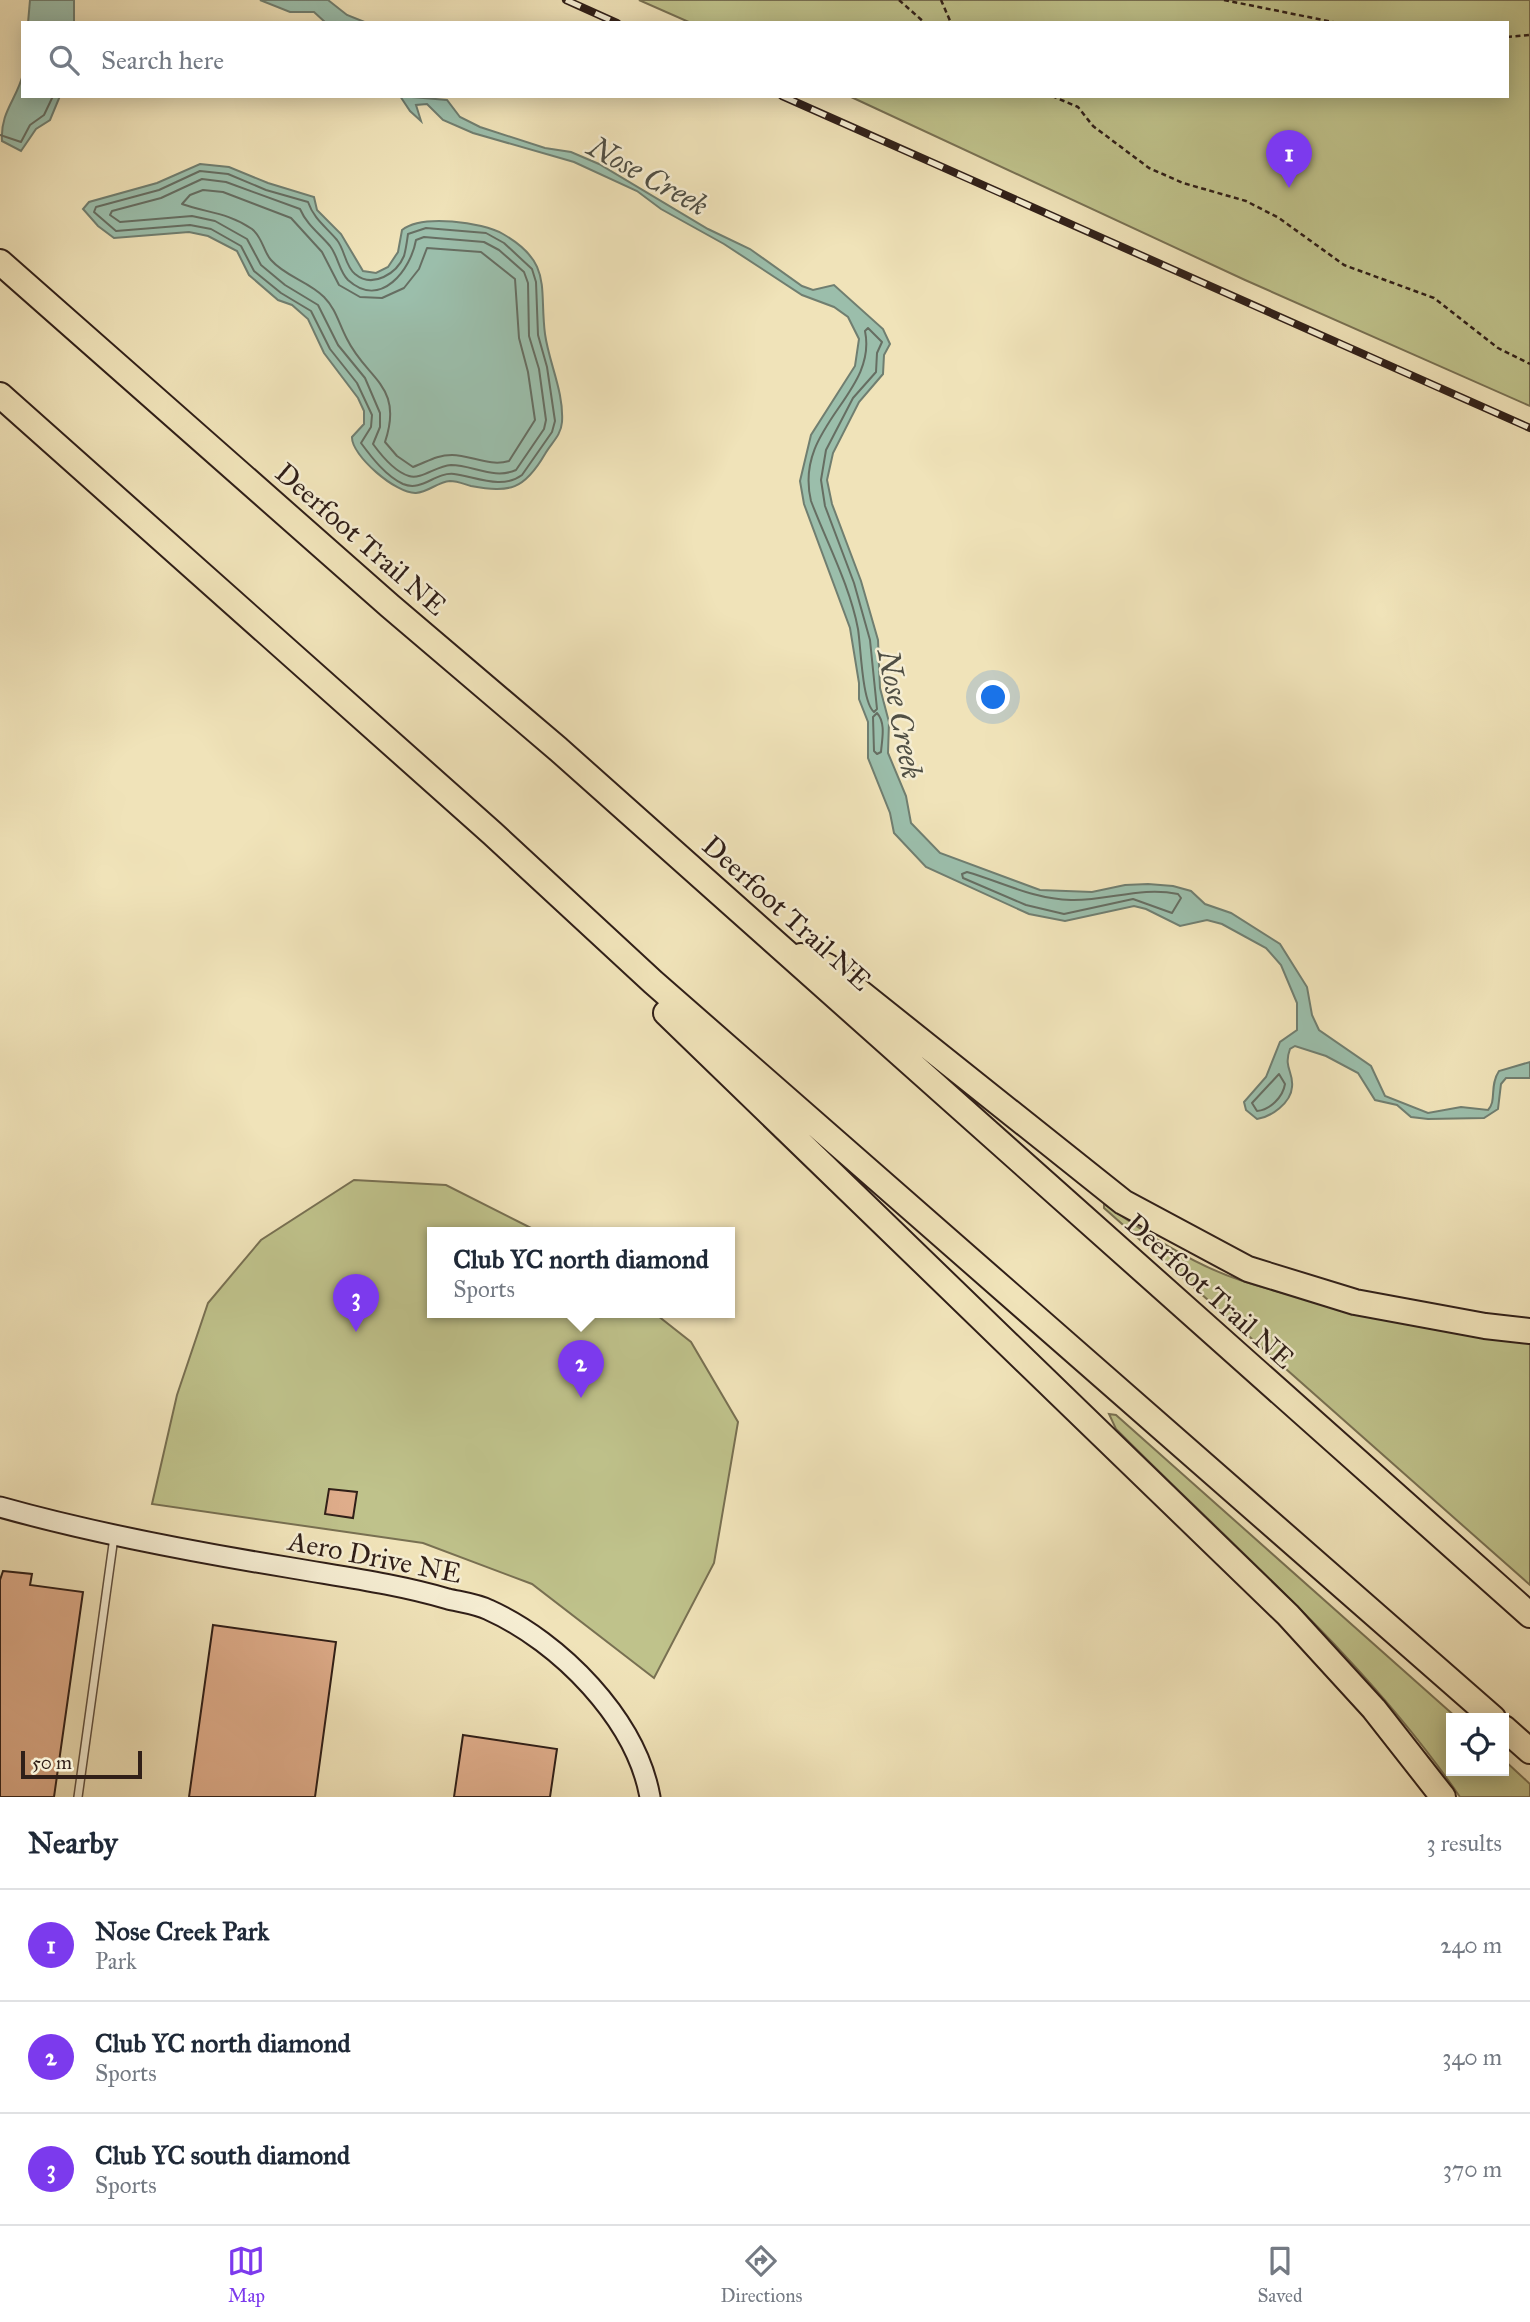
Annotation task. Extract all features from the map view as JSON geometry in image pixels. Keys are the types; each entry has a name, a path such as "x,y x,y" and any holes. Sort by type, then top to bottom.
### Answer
{"highway":[{"name":"Deerfoot Trail NE","path":"0,261 784,950 1530,1615"},
{"path":"0,395 492,833 653,982 1487,1713"},
{"path":"784,950 827,966 1123,1202 1248,1269 1355,1302 1485,1326 1530,1331"},
{"path":"653,982 668,1016 1278,1606 1374,1709 1443,1797"},
{"path":"1374,1709 1430,1797"},
{"path":"1509,1732 1530,1751"}],"street":[{"name":"Aero Drive NE","path":"0,1507 114,1536 403,1586 488,1609 551,1647 601,1695 646,1775 650,1797"}],"lane":[{"path":"78,1797 114,1536"}],"path":[{"path":"899,0 923,21"},
{"path":"941,0 950,21"},
{"path":"1224,0 1328,21"},
{"path":"1509,37 1530,35"},
{"path":"1057,98 1078,107 1093,127 1149,168 1183,183 1246,201 1279,218 1344,265 1434,298 1498,348 1530,365"}],"green space":[{"path":"639,0 1530,0 1530,406 1245,280 853,98 1509,98 1509,21 686,21"},
{"path":"354,1180 446,1185 529,1227 427,1227 427,1318 661,1318 691,1342 738,1422 714,1563 654,1678 532,1584 423,1543 152,1504 177,1395 208,1303 261,1240"},
{"path":"1104,1204 1187,1257 1240,1280 1275,1291 1347,1308 1530,1335 1530,1585 1104,1208"},
{"path":"1109,1414 1116,1415 1451,1713 1446,1713 1446,1776 1509,1776 1509,1765 1530,1784 1530,1797 1460,1797 1423,1746 1341,1651 1116,1429"}],"water":[{"path":"30,0 74,0 74,21 28,21"},
{"path":"260,0 328,0 347,15 362,21 324,21 314,12 290,12"},
{"path":"21,80 21,98 59,98 50,120 36,129 21,151 2,141 6,114"},
{"path":"401,98 447,100 460,117 480,127 545,148 571,152 599,164 708,229 750,249 802,286 813,290 834,285 883,329 890,344 884,355 883,374 859,402 833,453 827,480 832,504 861,581 878,640 880,688 889,722 888,753 906,796 911,823 940,853 1040,890 1092,892 1125,885 1148,884 1191,891 1205,904 1231,913 1280,944 1307,987 1312,1015 1319,1030 1371,1066 1385,1096 1428,1113 1461,1107 1488,1110 1499,1071 1530,1062 1530,1078 1506,1078 1501,1084 1498,1109 1484,1118 1411,1117 1397,1105 1375,1100 1358,1073 1326,1056 1295,1046 1290,1049 1288,1055 1291,1093 1284,1104 1274,1112 1257,1119 1246,1110 1244,1102 1266,1077 1280,1042 1297,1030 1297,1003 1281,965 1266,948 1222,924 1207,920 1180,926 1134,906 1065,921 1029,914 926,867 894,833 890,813 868,758 868,722 859,699 850,628 804,504 800,481 811,435 855,366 859,339 848,317 834,307 802,295 724,244 661,209 637,191 574,162 473,133 443,120 427,104 416,105 421,121"},
{"path":"200,164 229,167 268,183 314,197 317,210 341,234 363,271 376,273 388,267 398,252 402,230 423,222 481,226 503,234 530,255 540,277 545,334 559,389 562,422 560,431 530,475 515,486 496,489 450,481 416,493 397,487 376,472 354,445 352,437 364,424 364,411 358,398 324,353 308,319 292,305 278,300 249,275 237,251 208,236 189,232 114,238 98,226 83,209 89,202 157,183"}],"building":[{"path":"329,1489 357,1492 353,1518 325,1514"},
{"path":"3,1571 32,1574 30,1585 83,1592 54,1797 0,1797 0,1580"},
{"path":"213,1625 336,1642 315,1797 189,1797"},
{"path":"463,1735 557,1749 550,1797 454,1797"}],"railway":[{"path":"566,0 613,21"},
{"path":"787,98 1530,428"}],"place":[{"name":"Nose Creek Park","path":"1289,188"},
{"name":"Club YC south diamond","path":"356,1332"},
{"name":"Club YC north diamond","path":"581,1398"}],"water label":[{"name":"Nose Creek","path":"648,176"},
{"name":"Nose Creek","path":"900,714"}]}
